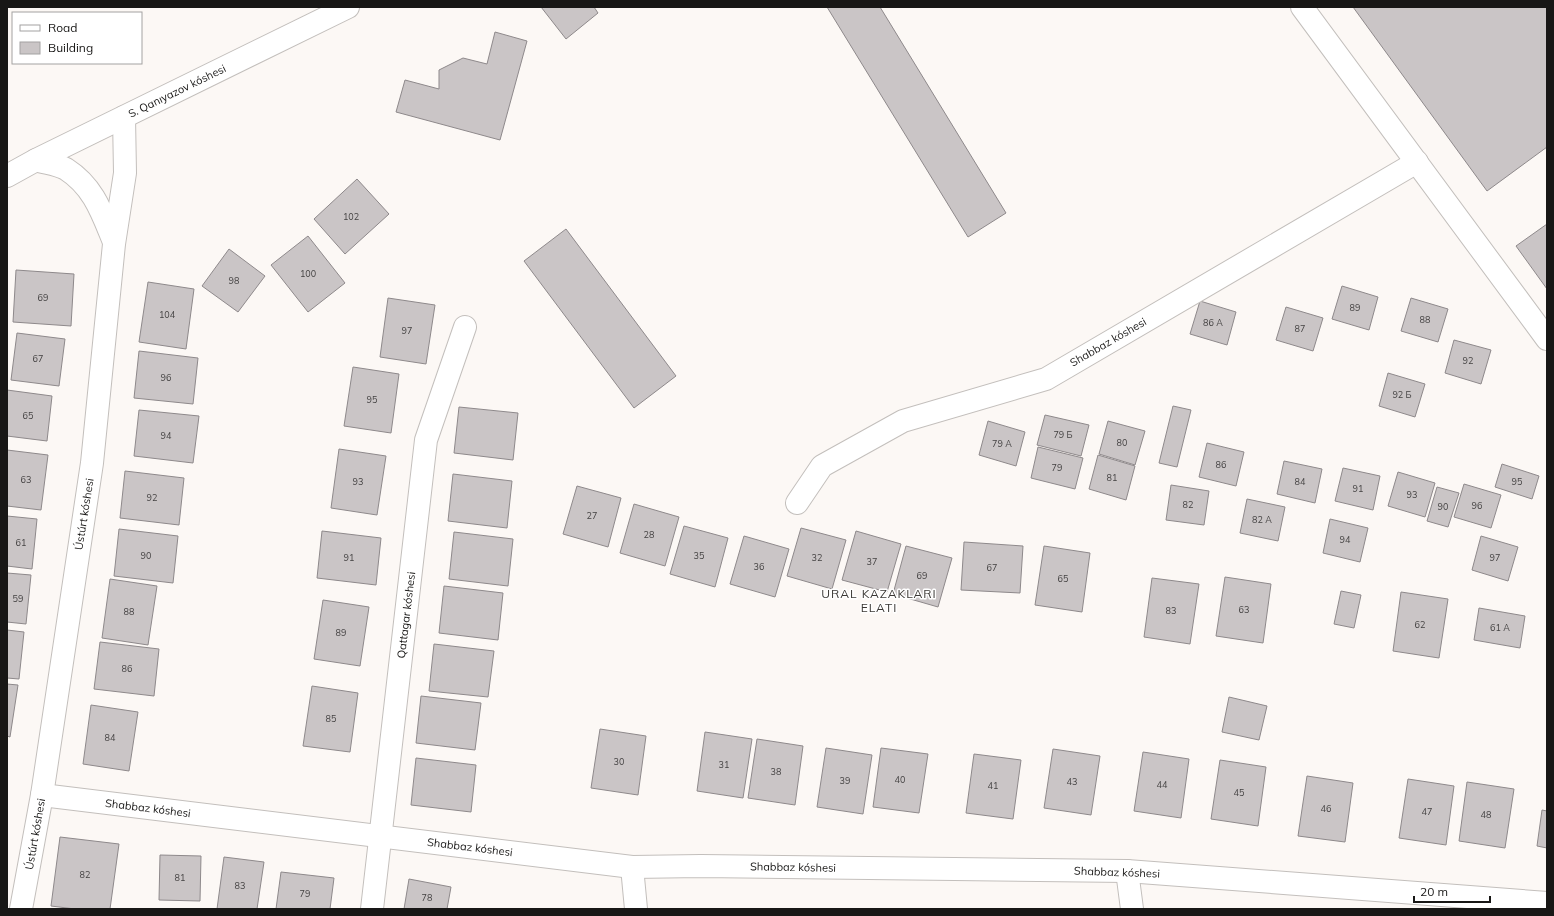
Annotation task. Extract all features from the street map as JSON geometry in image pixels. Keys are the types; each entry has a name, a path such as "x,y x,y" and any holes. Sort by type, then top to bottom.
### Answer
{"street":[{"name":"S. Qanıyazov kóshesi","path":"7,176 36,160 348,7"},
{"path":"1302,7 1547,339"},
{"name":"Ústúrt kóshesi","path":"21,909 42,795 92,463 114,244 125,174 124,117"},
{"path":"36,160 65,168 85,184 100,206 114,244"},
{"name":"Shabbaz kóshesi","path":"797,503 822,466 903,421 1046,379 1417,162"},
{"name":"Qattagar kóshesi","path":"372,909 426,440 465,327"},
{"name":"Shabbaz kóshesi","path":"42,795 632,867 701,866 1127,871 1547,903"},
{"path":"632,867 636,909"},
{"path":"1127,871 1132,909"}],"building":[{"path":"541,7 594,7 598,13 566,39"},
{"path":"827,7 880,7 1006,213 968,237"},
{"path":"1353,7 1547,7 1547,147 1487,191"},
{"path":"495,32 527,41 500,140 396,112 405,80 439,89 439,70 463,58 487,64"},
{"path":"357,179 389,214 345,254 314,219"},
{"path":"1547,224 1547,289 1516,246"},
{"path":"566,229 676,376 634,408 524,261"},
{"path":"308,236 345,283 308,312 271,265"},
{"path":"229,249 265,276 238,312 202,286"},
{"path":"16,270 74,274 71,326 13,322"},
{"path":"148,282 194,289 186,349 139,342"},
{"path":"1342,286 1378,297 1369,330 1332,319"},
{"path":"388,298 435,305 426,364 380,357"},
{"path":"1411,298 1448,309 1438,342 1401,331"},
{"path":"1200,301 1236,312 1227,345 1190,334"},
{"path":"1286,307 1323,318 1313,351 1276,340"},
{"path":"17,333 65,339 59,386 11,380"},
{"path":"1454,340 1491,350 1481,384 1445,373"},
{"path":"139,351 198,358 193,404 134,398"},
{"path":"353,367 399,374 391,433 344,426"},
{"path":"1388,373 1425,384 1415,417 1379,406"},
{"path":"7,390 52,396 47,441 7,436"},
{"path":"1173,406 1191,410 1177,467 1159,463"},
{"path":"459,407 518,413 513,460 454,453"},
{"path":"139,410 199,416 193,463 134,456"},
{"path":"1045,415 1089,425 1081,456 1037,445"},
{"path":"988,421 1025,432 1016,466 979,455"},
{"path":"1108,421 1145,431 1135,465 1099,454"},
{"path":"1207,443 1244,452 1236,486 1199,477"},
{"path":"1038,447 1083,458 1075,489 1031,478"},
{"path":"339,449 386,456 377,515 331,508"},
{"path":"7,450 48,455 41,510 7,506"},
{"path":"1098,455 1135,466 1126,500 1089,489"},
{"path":"1284,461 1322,469 1315,503 1277,494"},
{"path":"1502,464 1539,476 1532,499 1495,487"},
{"path":"1343,468 1380,476 1373,510 1335,501"},
{"path":"125,471 184,478 179,525 120,518"},
{"path":"1398,472 1435,483 1425,517 1388,506"},
{"path":"453,474 512,481 507,528 448,521"},
{"path":"1464,484 1501,495 1491,528 1454,517"},
{"path":"1171,485 1209,491 1204,525 1166,520"},
{"path":"577,486 621,498 608,547 563,534"},
{"path":"1437,487 1459,493 1448,527 1427,521"},
{"path":"1247,499 1285,507 1278,541 1240,533"},
{"path":"634,504 679,517 665,566 620,553"},
{"path":"7,516 37,519 32,569 7,566"},
{"path":"1330,519 1368,528 1360,562 1323,553"},
{"path":"684,526 728,538 715,587 670,574"},
{"path":"801,528 846,540 832,589 787,576"},
{"path":"119,529 178,536 173,583 114,576"},
{"path":"322,531 381,538 376,585 317,578"},
{"path":"856,531 901,544 887,592 842,580"},
{"path":"454,532 513,539 508,586 449,579"},
{"path":"744,536 789,549 775,597 730,584"},
{"path":"1481,536 1518,547 1508,581 1472,570"},
{"path":"964,542 1023,546 1020,593 961,590"},
{"path":"906,546 952,558 938,607 893,594"},
{"path":"1044,546 1090,553 1082,612 1035,605"},
{"path":"7,573 31,575 26,624 7,622"},
{"path":"1225,577 1271,584 1263,643 1216,636"},
{"path":"1152,578 1199,584 1190,644 1144,637"},
{"path":"110,579 157,586 148,645 102,638"},
{"path":"444,586 503,593 498,640 439,633"},
{"path":"1341,591 1361,595 1354,628 1334,624"},
{"path":"1401,592 1448,599 1439,658 1393,651"},
{"path":"323,600 369,607 360,666 314,659"},
{"path":"1479,608 1525,616 1520,648 1474,640"},
{"path":"7,630 24,632 19,679 7,678"},
{"path":"100,642 159,649 154,696 94,689"},
{"path":"434,644 494,651 488,697 429,691"},
{"path":"7,684 18,685 10,737 7,736"},
{"path":"312,686 358,693 350,752 303,746"},
{"path":"421,696 481,703 475,750 416,743"},
{"path":"1229,697 1267,706 1259,740 1222,732"},
{"path":"91,705 138,712 129,771 83,764"},
{"path":"600,729 646,736 638,795 591,788"},
{"path":"705,732 752,739 743,798 697,791"},
{"path":"757,739 803,746 795,805 748,798"},
{"path":"826,748 872,755 863,814 817,807"},
{"path":"881,748 928,754 919,813 873,807"},
{"path":"1053,749 1100,756 1091,815 1044,808"},
{"path":"1143,752 1189,759 1181,818 1134,811"},
{"path":"974,754 1021,760 1013,819 966,813"},
{"path":"416,758 476,765 471,812 411,805"},
{"path":"1220,760 1266,767 1258,826 1211,819"},
{"path":"1307,776 1353,783 1345,842 1298,836"},
{"path":"1408,779 1454,786 1446,845 1399,838"},
{"path":"1467,782 1514,789 1505,848 1459,841"},
{"path":"1542,810 1547,811 1547,848 1537,846"},
{"path":"60,837 119,844 110,909 75,909 51,906"},
{"path":"160,855 201,856 200,901 159,900"},
{"path":"224,857 264,862 257,909 217,909"},
{"path":"281,872 334,878 330,909 276,909"},
{"path":"409,879 451,887 447,909 404,909"}],"district":[{"name":"URAL KAZAKLARI ELATI","path":"879,601"}]}
